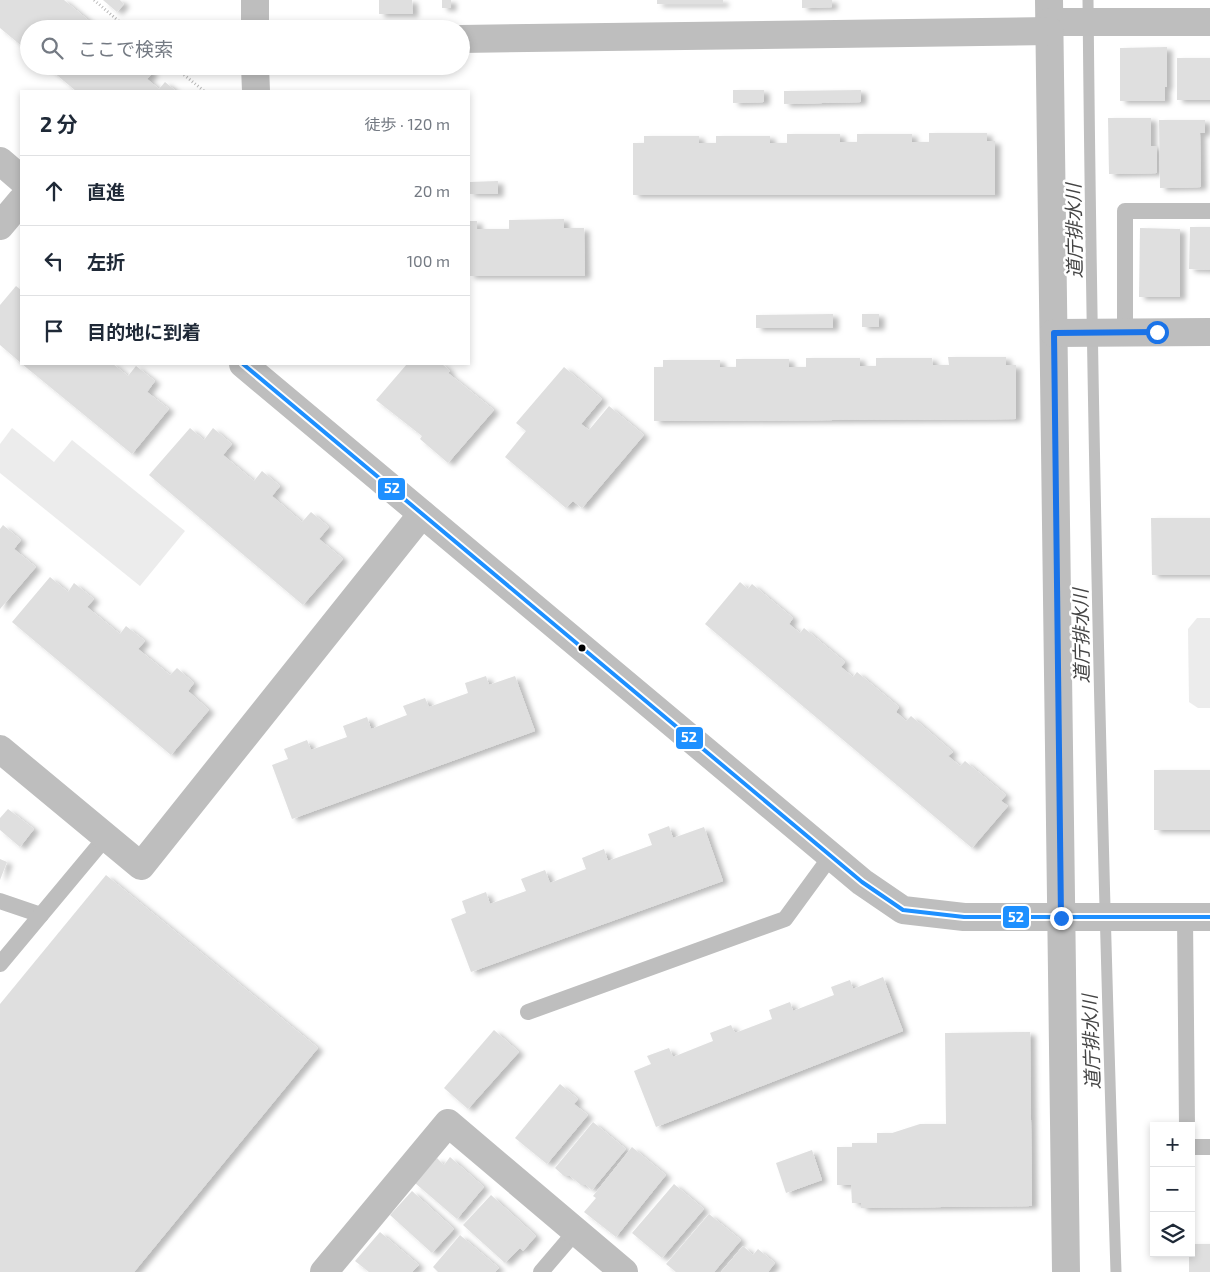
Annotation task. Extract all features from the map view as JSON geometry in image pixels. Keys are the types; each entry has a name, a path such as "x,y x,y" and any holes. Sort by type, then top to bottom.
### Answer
{"street":[{"path":"255,0 255,20"},
{"path":"1054,19 1064,332 1069,918 1066,1272"},
{"path":"470,39 1054,19 1102,22 1210,22"},
{"path":"255,75 256,90"},
{"path":"0,161 20,178"},
{"path":"0,226 20,202"},
{"path":"1064,332 1210,332"},
{"path":"243,365 862,882 903,910 964,917 1198,917"},
{"path":"0,749 141,866 422,514"},
{"path":"324,1272 448,1123 624,1272"}],"lane":[{"path":"1118,332 1125,211 1210,211"},
{"path":"0,964 106,837"},
{"path":"528,1012 785,919 831,856"},
{"path":"0,901 41,915"},
{"path":"1186,1122 1198,917"},
{"path":"1195,1147 1210,1147"},
{"path":"541,1272 576,1231"}],"path":[{"path":"94,0 117,20"},
{"path":"185,75 203,90"}],"shaded area":[{"path":"12,428 54,462 72,440 185,531 140,586 0,473 0,444"},
{"path":"1197,618 1210,618 1210,708 1198,708 1189,702 1188,629"}],"building":[{"path":"0,0 64,0 88,20 20,20 20,45 0,28"},
{"path":"103,0 120,0 124,4 117,12"},
{"path":"379,0 412,0 413,14 379,14"},
{"path":"442,0 451,0 451,8 442,8"},
{"path":"657,0 723,0 723,4 657,4"},
{"path":"802,0 832,0 832,7 802,8"},
{"path":"1167,47 1165,101 1120,101 1120,48"},
{"path":"1177,58 1210,58 1210,100 1177,100"},
{"path":"57,75 151,75 147,79 159,89 165,82 175,90 75,90"},
{"path":"733,90 764,90 764,102 733,103"},
{"path":"861,90 861,102 784,104 784,91"},
{"path":"1108,118 1151,118 1151,146 1157,146 1157,173 1109,174"},
{"path":"1159,120 1205,120 1205,133 1200,133 1201,187 1160,188"},
{"path":"929,133 987,133 987,141 995,141 995,195 633,195 633,143 644,143 644,136 699,136 699,143 716,143 716,136 770,136 770,143 787,143 787,134 840,134 840,142 857,142 857,134 912,134 912,142 929,142"},
{"path":"498,181 498,194 470,194 470,182"},
{"path":"564,219 564,228 584,228 585,276 470,276 470,221 477,221 477,229 509,229 509,220"},
{"path":"1190,227 1210,227 1210,270 1189,269"},
{"path":"1140,228 1180,229 1180,297 1139,297"},
{"path":"16,286 20,289 20,362 0,345 0,305"},
{"path":"833,314 833,328 756,328 756,315"},
{"path":"862,314 879,314 879,327 862,327"},
{"path":"948,357 1006,357 1006,365 1016,365 1016,419 654,421 654,367 663,367 663,360 720,360 720,367 736,367 736,359 789,359 789,367 806,367 806,358 860,358 860,366 876,366 876,358 932,358 933,365 949,365"},
{"path":"23,365 114,365 128,376 136,366 155,381 147,392 169,409 132,454"},
{"path":"406,365 443,365 450,371 448,373 494,410 448,463 420,439 422,436 376,400"},
{"path":"564,367 602,399 581,424 589,430 609,406 644,435 582,508 573,501 566,508 505,457 526,431 516,423"},
{"path":"190,428 204,440 213,428 232,444 223,455 254,481 262,471 280,486 272,496 302,522 311,512 329,527 319,539 343,559 303,605 149,475"},
{"path":"1151,518 1210,518 1210,575 1152,575"},
{"path":"3,525 21,540 14,549 36,567 0,609 0,529"},
{"path":"50,577 68,592 74,583 94,599 87,607 120,634 126,626 145,641 138,649 170,675 177,668 194,683 188,691 209,710 171,755 12,622"},
{"path":"740,582 748,589 752,584 793,618 789,624 800,633 804,628 845,662 841,667 853,677 857,672 899,707 896,712 906,721 911,716 953,752 948,756 960,766 965,761 1006,795 1001,801 1008,806 972,848 705,624"},
{"path":"486,676 489,685 515,676 535,731 292,819 272,765 288,759 284,749 307,740 311,750 347,737 343,726 367,717 371,729 407,715 403,706 425,698 429,707 468,693 465,683"},
{"path":"1154,770 1210,770 1210,830 1154,830"},
{"path":"8,809 34,829 20,847 0,830 0,818"},
{"path":"669,826 673,838 704,827 723,881 471,972 451,919 466,913 462,901 486,892 490,904 526,891 521,879 545,870 550,883 586,869 582,858 604,849 608,861 652,845 648,834"},
{"path":"0,859 7,862 0,880"},
{"path":"106,875 318,1048 134,1272 0,1272 0,1004"},
{"path":"883,977 903,1031 656,1127 634,1071 651,1064 647,1056 669,1048 673,1057 713,1041 710,1033 731,1025 735,1033 772,1019 769,1010 790,1002 793,1011 834,995 831,987 850,980 853,989"},
{"path":"494,1030 519,1052 468,1109 444,1088"},
{"path":"1030,1032 1032,1206 861,1208 861,1203 852,1203 851,1185 837,1185 837,1147 852,1147 852,1143 877,1143 877,1133 892,1133 920,1124 946,1124 945,1033"},
{"path":"560,1084 578,1099 574,1104 588,1115 547,1164 515,1138"},
{"path":"593,1122 626,1149 592,1190 586,1185 581,1185 570,1176 564,1176 555,1168"},
{"path":"632,1147 666,1175 616,1237 584,1212 596,1198 593,1196"},
{"path":"812,1150 822,1180 786,1193 776,1163"},
{"path":"450,1157 484,1187 457,1219 415,1183 437,1158 444,1165"},
{"path":"674,1184 704,1209 662,1258 632,1233"},
{"path":"412,1191 454,1229 432,1253 390,1215"},
{"path":"491,1195 536,1236 523,1251 520,1248 505,1263 463,1225"},
{"path":"709,1214 741,1240 714,1272 676,1272 666,1264"},
{"path":"380,1232 419,1265 412,1272 369,1272 355,1261"},
{"path":"460,1235 499,1268 495,1272 438,1272 433,1267"},
{"path":"1195,1244 1210,1244 1210,1272 1189,1272 1189,1257 1195,1257"},
{"path":"743,1246 753,1255 758,1249 775,1263 768,1272 721,1272"}],"waterway":[{"name":"道庁排水川","path":"1088,0 1098,636 1116,1272"}],"transit line":[{"name":"52","path":"244,365 862,882 903,910 964,917 1210,917"}],"route":[{"path":"1061,918 1054,333 1157,332"}]}
